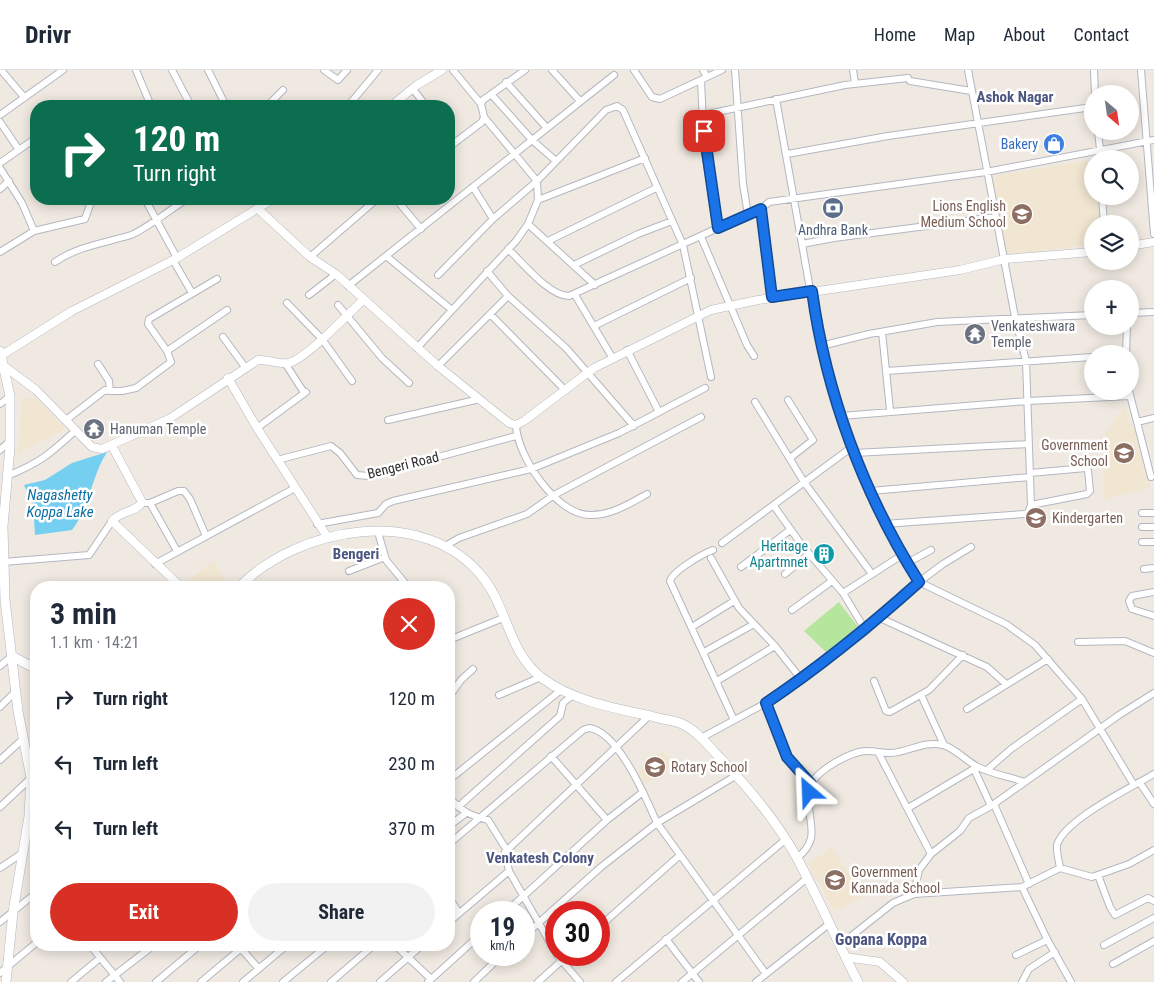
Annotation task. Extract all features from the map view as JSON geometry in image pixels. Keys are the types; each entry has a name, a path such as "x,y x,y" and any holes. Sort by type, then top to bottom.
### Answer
{"main road":[{"path":"2,359 10,396 10,441 2,527 3,599 16,691 30,762"},
{"path":"248,581 278,557 328,538 378,532 406,533 429,538 445,546 471,565 481,576 490,589 516,649 540,677 573,695 681,723 701,738 737,775 748,787 797,858 858,982"},
{"path":"12,656 30,666"},
{"path":"6,982 13,912 30,805"}],"street":[{"path":"1,70 24,97"},
{"path":"0,115 63,70"},
{"path":"136,70 148,100"},
{"path":"172,70 188,100"},
{"path":"208,70 223,100"},
{"path":"324,70 338,80 347,70"},
{"path":"353,100 378,70"},
{"path":"398,100 413,88 442,70"},
{"path":"417,348 508,249 528,224 538,200 537,181 484,117 481,104 453,70"},
{"path":"481,104 506,82 525,70"},
{"path":"552,70 580,101"},
{"path":"635,70 656,99 722,70"},
{"path":"703,70 704,147 718,228"},
{"path":"735,70 740,107 743,184 748,215"},
{"path":"853,70 855,83"},
{"path":"884,524 1024,514 1028,513 1031,505 1026,361 1015,317 986,172 968,70"},
{"path":"1094,70 1095,85"},
{"path":"1140,70 1154,234"},
{"path":"455,202 546,127 614,75"},
{"path":"703,115 855,83 909,79 971,91"},
{"path":"506,82 546,127"},
{"path":"413,88 422,100"},
{"path":"273,100 283,90"},
{"path":"491,94 532,140 556,162"},
{"path":"776,99 821,346 853,450 884,524 909,562"},
{"path":"438,275 494,219 537,181 608,108 615,106 623,110 645,158 656,188 685,245 711,377"},
{"path":"787,154 888,136 1084,108"},
{"path":"455,142 478,126 484,117"},
{"path":"0,122 19,150"},
{"path":"1099,140 1100,150 1154,140"},
{"path":"0,164 30,142"},
{"path":"508,249 553,291 563,296 575,295 761,209 769,202 986,172 1084,153"},
{"path":"538,200 645,158"},
{"path":"0,168 22,203 34,231"},
{"path":"0,188 9,181"},
{"path":"473,187 494,219"},
{"path":"548,242 656,188"},
{"path":"0,252 34,231 85,219 90,205"},
{"path":"148,205 192,294"},
{"path":"55,262 66,255 102,241 134,234 177,205"},
{"path":"264,205 175,259 72,311 2,359 36,390 92,447 102,449 169,419 228,378 258,360 285,363 301,356 363,300"},
{"path":"310,257 370,205"},
{"path":"401,205 422,229"},
{"path":"348,286 451,205"},
{"path":"258,209 310,257 336,274 438,366 510,423 516,425"},
{"path":"761,209 772,297"},
{"path":"802,244 834,238 996,217"},
{"path":"574,265 638,234 672,221"},
{"path":"528,224 595,285"},
{"path":"699,237 754,356"},
{"path":"1139,244 1154,242"},
{"path":"516,425 612,357 710,310 772,297 960,270 1005,260 1084,253"},
{"path":"386,256 452,310"},
{"path":"487,271 508,296 566,348 634,426"},
{"path":"309,295 336,274"},
{"path":"594,326 691,278"},
{"path":"66,420 105,390 129,390 145,383 171,362 167,351 150,329 148,322 217,279"},
{"path":"575,295 612,357"},
{"path":"438,366 508,296"},
{"path":"287,303 322,339 352,381"},
{"path":"338,305 382,358 408,384"},
{"path":"167,351 227,310"},
{"path":"1139,313 1154,312"},
{"path":"490,314 565,390"},
{"path":"821,346 937,322 1084,315"},
{"path":"882,332 890,410"},
{"path":"223,337 245,368"},
{"path":"627,350 659,412"},
{"path":"886,371 1084,357"},
{"path":"257,428 305,392 285,363"},
{"path":"98,364 109,381 110,391"},
{"path":"228,378 257,428 317,524 328,538"},
{"path":"317,524 378,513 386,504 393,501 531,469 634,426 706,388"},
{"path":"0,404 10,396"},
{"path":"842,416 890,410 1084,397"},
{"path":"388,420 480,399"},
{"path":"788,400 813,440 790,458"},
{"path":"1131,400 1151,477"},
{"path":"755,402 804,482 872,574"},
{"path":"445,546 460,538 527,514 554,495 701,417"},
{"path":"1137,422 1154,418"},
{"path":"516,425 516,436 531,469 563,506 583,515 598,515 620,509 646,494"},
{"path":"7,476 34,466 46,458 76,430"},
{"name":"Bengeri Road","path":"277,460 331,446 340,453 357,475 368,476 516,436"},
{"path":"0,450 10,441"},
{"path":"722,543 804,482 853,450 1028,444"},
{"path":"112,446 177,551"},
{"path":"871,491 1086,468 1088,470 1090,491 1087,494 1031,505"},
{"path":"155,564 295,488"},
{"path":"3,562 90,554 118,516 178,491 184,491 206,536"},
{"path":"774,506 790,530 843,593 866,631"},
{"path":"1142,513 1154,513"},
{"path":"112,522 174,581"},
{"path":"1142,527 1154,527"},
{"path":"741,567 790,530"},
{"path":"378,532 385,558 403,581"},
{"path":"892,538 896,537 919,582 1006,624 1028,639 1048,659 1082,699 1099,729 1137,784 1154,804"},
{"path":"1142,542 1154,542"},
{"path":"701,738 734,718 766,703 801,679 866,631 919,582 943,564 971,548"},
{"path":"713,550 704,553 670,578 734,718"},
{"path":"909,562 931,550"},
{"path":"785,574 810,554"},
{"path":"843,593 902,554"},
{"path":"349,571 385,558"},
{"path":"711,558 734,601 801,679"},
{"path":"1144,569 1154,568"},
{"path":"792,610 832,581"},
{"path":"1154,592 1132,596 1129,601 1132,609 1154,616"},
{"path":"692,628 734,601"},
{"path":"455,638 503,618"},
{"path":"880,618 962,655 994,672 1006,684"},
{"path":"704,652 754,624"},
{"path":"1078,642 1125,641 1154,653"},
{"path":"717,681 774,646"},
{"path":"874,681 888,712 929,690 962,655"},
{"path":"0,666 12,656"},
{"path":"967,709 1048,659"},
{"path":"455,688 473,668"},
{"path":"499,694 540,677"},
{"path":"455,775 561,690"},
{"path":"0,707 16,691"},
{"path":"914,894 919,870 931,854 960,830 969,818 993,805 1099,729 1154,693"},
{"path":"458,808 560,716 563,704 573,695"},
{"path":"921,695 944,745 976,768 1025,782"},
{"path":"987,770 1011,749 1082,699"},
{"path":"766,703 787,757 811,784"},
{"path":"545,935 509,871 504,856 506,849 649,716"},
{"path":"455,839 551,756 588,728 599,731 616,748 643,792 656,823 766,974"},
{"path":"0,760 24,739"},
{"path":"797,858 809,847 813,837 808,808 811,784 814,778 853,754 868,751 879,754 899,752 924,744 944,745"},
{"path":"879,754 931,854"},
{"path":"551,756 607,820"},
{"path":"976,768 1029,884"},
{"path":"908,808 976,768"},
{"path":"1060,868 1057,845 1064,833 1096,807 1154,774"},
{"path":"535,927 602,867 656,823 737,775"},
{"path":"0,807 30,776"},
{"path":"519,901 607,820 643,792"},
{"path":"455,805 466,813 488,820 506,849"},
{"path":"455,821 466,813"},
{"path":"616,982 624,979 666,939 785,840"},
{"path":"840,944 893,903 914,894 1022,887 1060,868 1092,877 1129,864 1154,850"},
{"path":"0,868 21,854"},
{"path":"610,917 679,856"},
{"path":"455,917 509,871"},
{"path":"1098,875 1115,915 1148,898 1154,901"},
{"path":"682,982 806,879"},
{"path":"1022,887 1047,940 1070,982"},
{"path":"0,922 30,898"},
{"path":"455,907 459,913"},
{"path":"1104,946 1154,918"},
{"path":"756,982 829,924"},
{"path":"666,939 699,982"},
{"path":"1016,955 1047,940"},
{"path":"1113,964 1154,941"},
{"path":"401,951 430,981 470,944"},
{"path":"0,973 30,948"},
{"path":"95,951 120,982"},
{"path":"106,982 144,951"},
{"path":"156,982 193,951"},
{"path":"201,982 235,951"},
{"path":"245,951 259,969"},
{"path":"243,982 280,951"},
{"path":"283,982 321,951"},
{"path":"331,982 367,951"},
{"path":"380,982 416,951"},
{"path":"1022,982 1028,970 1055,952"},
{"path":"845,957 880,962 903,982"},
{"path":"71,982 100,958"},
{"path":"474,982 491,966"},
{"path":"538,982 550,966"},
{"path":"566,966 580,982"}],"shaded area":[{"path":"1084,161 1084,205 1098,205 1100,215 1084,215 1084,245 1006,256 990,176"},
{"path":"22,398 37,399 65,429 18,454"},
{"name":"Government School","path":"1125,406 1131,424 1141,437 1138,446 1151,487 1104,500 1104,465 1109,460 1105,434"},
{"path":"214,560 227,581 188,581"},
{"name":"Rotary School","path":"663,751 674,763 642,787 635,772"},
{"name":"Government Kannada School","path":"832,847 863,896 835,911 808,864"}],"green space":[{"path":"839,602 858,627 826,652 804,631"}],"water":[{"name":"Nagashetty Koppa Lake","path":"107,452 97,472 83,512 72,530 35,535 33,504 24,485 45,480 72,463"}],"place":[{"name":"Bakery","path":"1054,144"},
{"name":"Andhra Bank","path":"833,208"},
{"name":"Lions English Medium School","path":"1022,214"},
{"name":"Venkateshwara Temple","path":"975,334"},
{"name":"Hanuman Temple","path":"94,429"},
{"name":"Government School","path":"1124,453"},
{"name":"Kindergarten","path":"1036,518"},
{"name":"Heritage Apartmnet","path":"824,554"},
{"name":"Rotary School","path":"655,767"},
{"name":"Government Kannada School","path":"835,880"}],"district":[{"name":"Ashok Nagar","path":"1015,97"},
{"name":"Bengeri","path":"356,554"},
{"name":"Venkatesh Colony","path":"540,858"},
{"name":"Gopana Koppa","path":"881,939"}],"route":[{"path":"704,131 704,147 718,228 761,209 772,297 812,291 818,334 852,447 884,524 919,582 866,631 766,703 787,757 811,784 809,792"}]}
